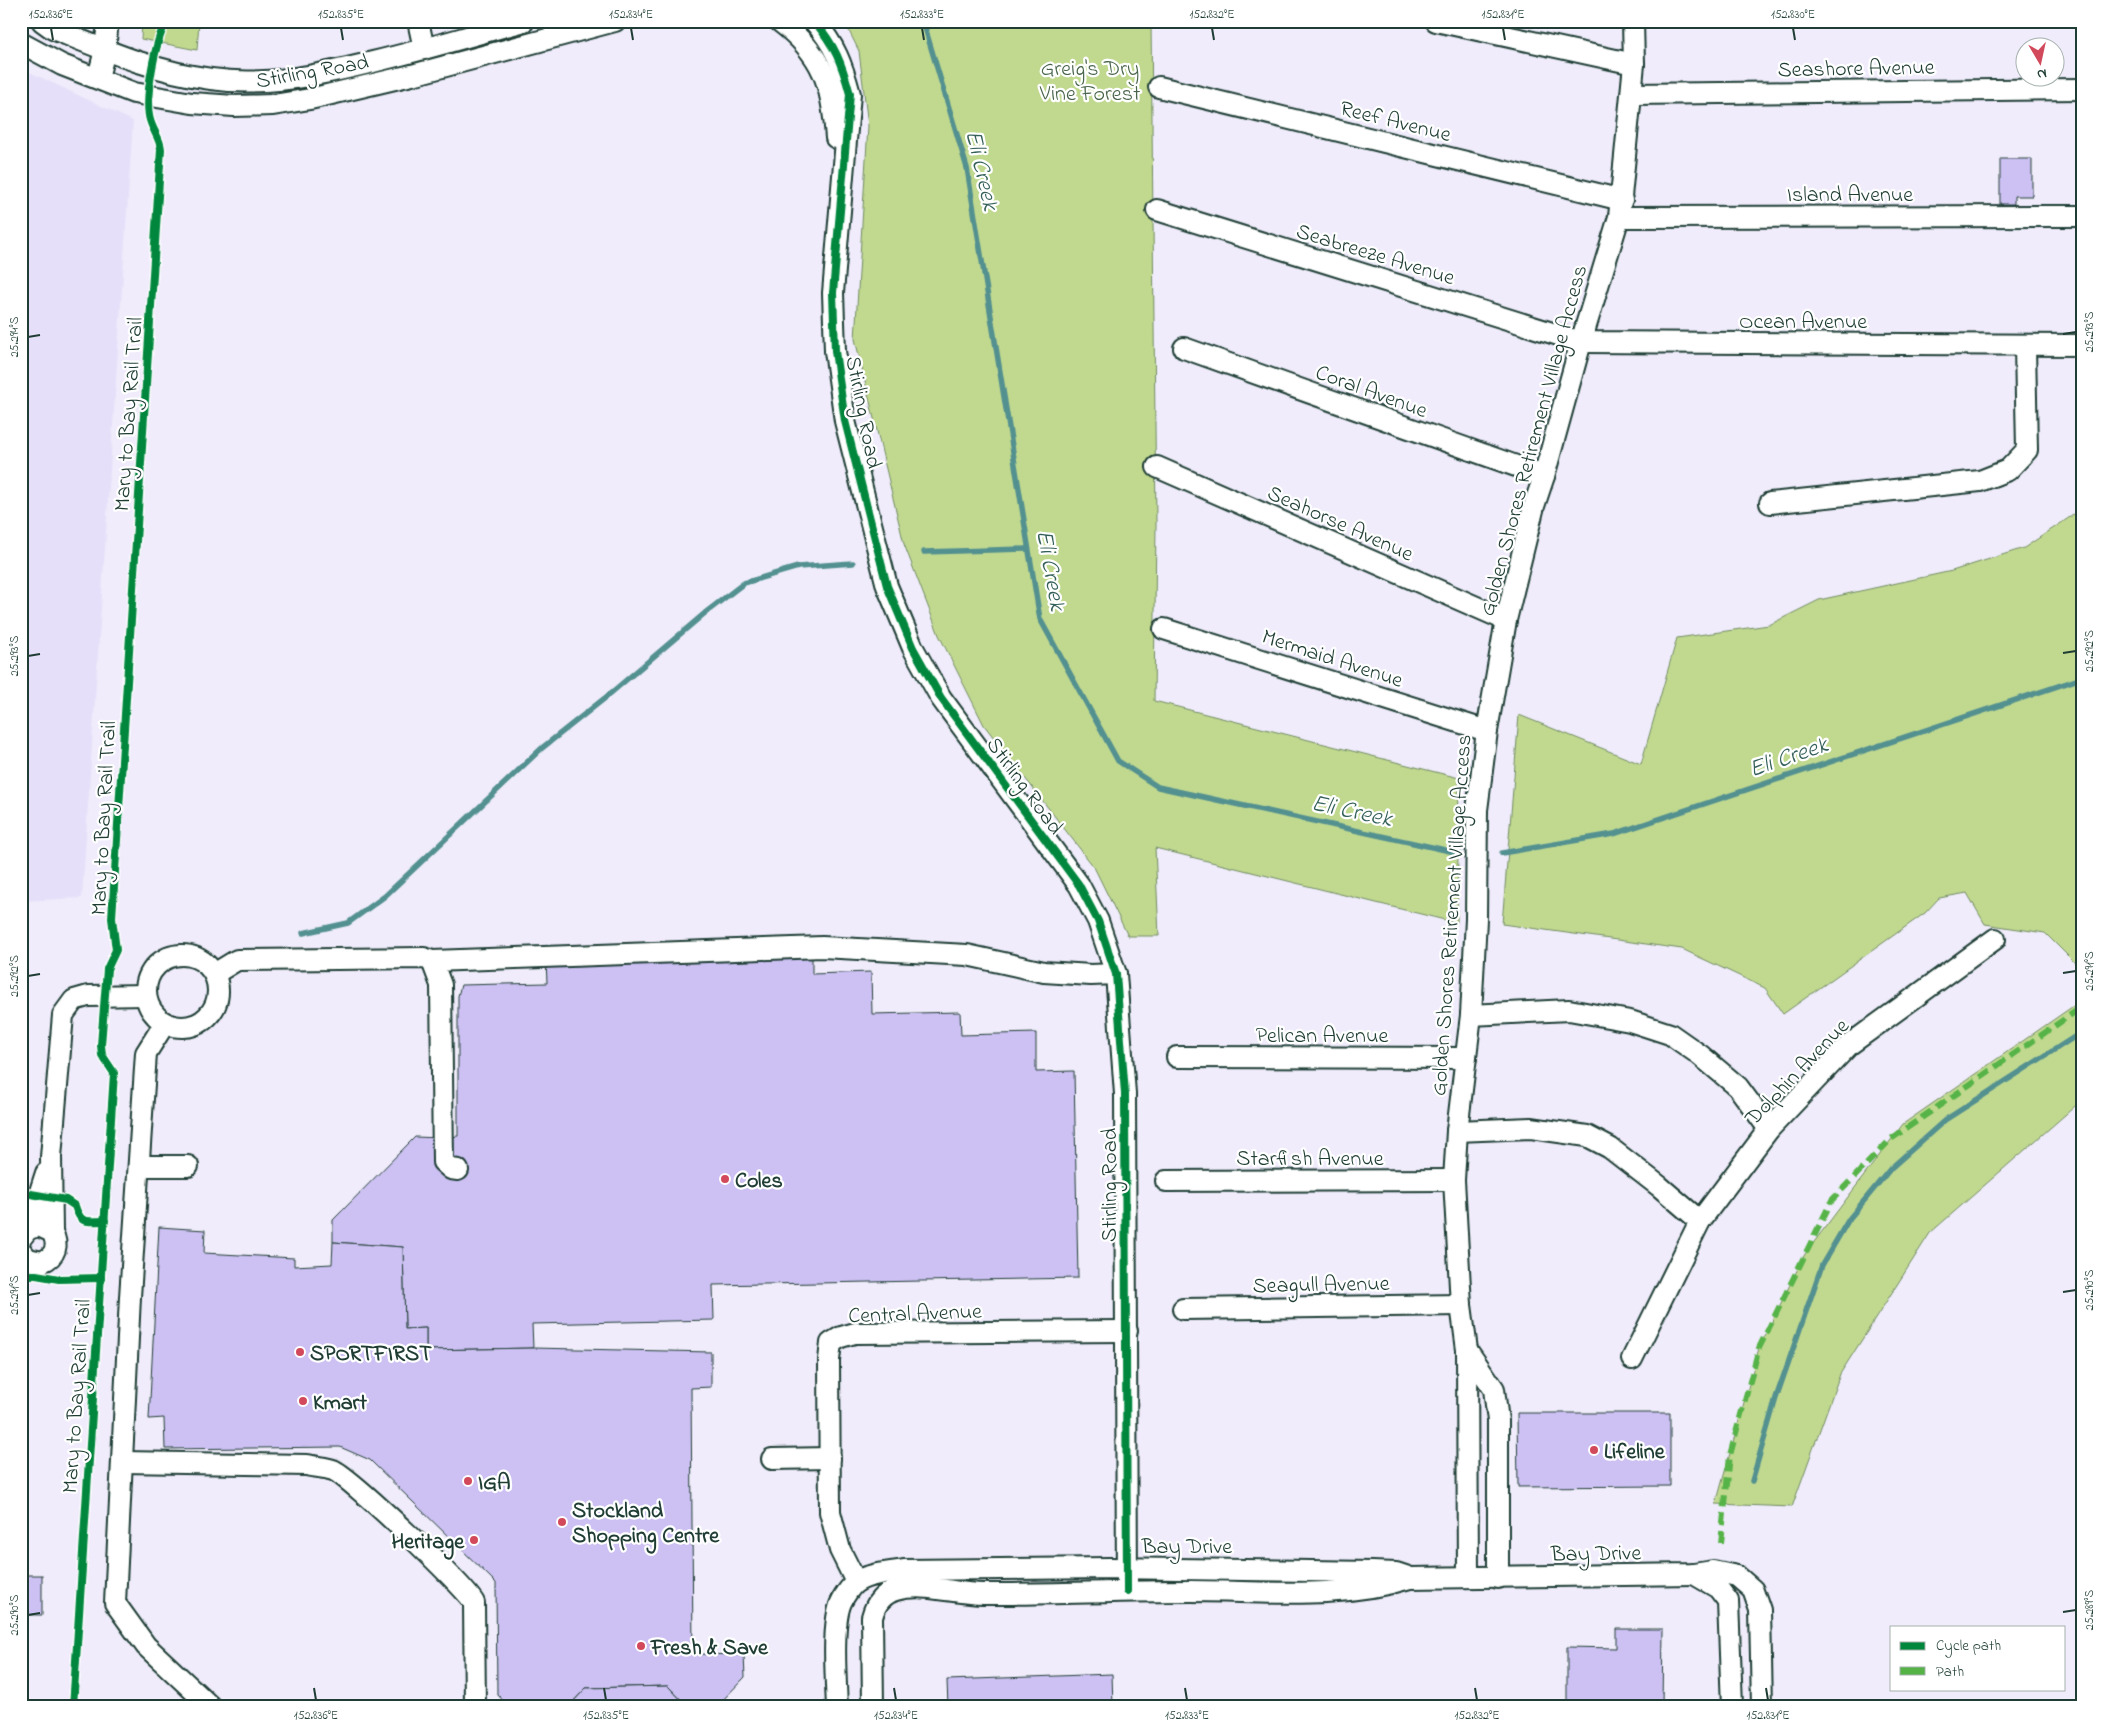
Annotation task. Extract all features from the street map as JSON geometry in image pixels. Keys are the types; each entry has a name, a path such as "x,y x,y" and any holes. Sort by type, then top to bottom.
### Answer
{"street":[{"name":"Stirling Road","path":"42,21 52,29 128,59 181,74 213,80 257,81 328,73 524,21"},
{"path":"98,78 105,50 108,21"},
{"path":"418,21 424,49"},
{"name":"Stirling Road","path":"21,43 62,65 134,92 192,103 234,106 273,105 310,99 416,74 616,21"},
{"name":"Stirling Road","path":"779,21 794,33 817,60 830,89 834,114 840,198"},
{"name":"Stirling Road","path":"814,21 831,42 843,66 850,94 833,293 835,352 845,421 887,586 913,648 941,698 1079,885 1098,922 1116,974 1125,1094 1127,1331 1126,1591"},
{"path":"1436,21 1634,64"},
{"name":"Golden Shores Retirement Village Access","path":"1468,1577 1467,1350 1461,1305 1454,1180 1457,1131 1471,1015 1476,919 1477,810 1487,730 1506,620 1534,506 1620,208 1632,94 1634,64 1633,21"},
{"name":"Reef Avenue","path":"1159,87 1620,208"},
{"name":"Seashore Avenue","path":"1632,94 2082,88"},
{"name":"Island Avenue","path":"1620,208 2082,216"},
{"name":"Seabreeze Avenue","path":"1157,210 1581,342"},
{"name":"Ocean Avenue","path":"1581,342 2082,346"},
{"path":"1770,503 1980,481 2008,470 2027,450 2025,346"},
{"name":"Coral Avenue","path":"1184,348 1544,476"},
{"name":"Seahorse Avenue","path":"1157,467 1506,620"},
{"name":"Mermaid Avenue","path":"1164,629 1487,730"},
{"name":"Dolphin Avenue","path":"1632,1359 1700,1221 1769,1128 1848,1045 1995,939"},
{"path":"214,974 237,960 424,958 432,961 822,947 967,955 1044,972 1091,975 1116,974"},
{"path":"184,955 196,958 207,964 214,974 218,985 218,997 215,1007 208,1017 188,1027 176,1027 165,1023 156,1016 150,1007 146,995 147,982 152,971 161,962 172,957 184,955"},
{"path":"432,961 441,985 442,1162 452,1169 458,1170"},
{"path":"51,1157 23,1242 28,1259 35,1262 49,1259 54,1253 56,1246 52,1232 51,1157 63,1015 74,1000 88,996 146,995"},
{"path":"1471,1015 1569,1010 1630,1022 1670,1034 1700,1054 1738,1087 1769,1128"},
{"path":"165,1023 146,1053 115,1603 146,1646 211,1707"},
{"name":"Pelican Avenue","path":"1177,1057 1466,1058"},
{"path":"1457,1131 1531,1128 1586,1136 1610,1148 1700,1221"},
{"path":"139,1166 188,1166"},
{"name":"Starfish Avenue","path":"1166,1181 1454,1180"},
{"path":"23,1242 40,1226 52,1232"},
{"name":"Seagull Avenue","path":"1183,1309 1461,1305"},
{"name":"Central Avenue","path":"864,1579 834,1534 830,1512 829,1360 831,1343 841,1337 855,1333 1127,1331"},
{"name":"Golden Shores Retirement Village Access","path":"1467,1350 1494,1389 1498,1421 1498,1578"},
{"path":"772,1459 830,1458"},
{"path":"122,1462 307,1465 335,1470 376,1506 471,1597 474,1603 475,1707"},
{"name":"Bay Drive","path":"864,1579 904,1570 1126,1568 1372,1572 1396,1573 1410,1578"},
{"name":"Bay Drive","path":"874,1707 872,1617 875,1607 883,1597 895,1590 911,1588 980,1594 1126,1591 1331,1592 1384,1586 1410,1578 1694,1574 1713,1571 1738,1576 1753,1590 1760,1610 1762,1707"},
{"path":"1694,1574 1718,1588 1728,1601 1732,1707"},
{"path":"837,1707 837,1620 840,1604 864,1579"}],"shaded area":[{"path":"21,68 133,121 82,898 21,901"}],"green space":[{"path":"142,21 199,21 197,50 141,39"},
{"name":"Greig's Dry Vine Forest","path":"844,21 1151,21 1156,524 1154,701 1459,778 1457,923 1155,848 1159,936 1128,936 1094,867 984,725 939,635 904,544 855,339 868,126 859,51"},
{"path":"2082,509 2082,970 2045,933 1985,924 1967,893 1939,898 1925,913 1783,1014 1765,988 1682,949 1502,924 1519,715 1641,764 1677,638 1769,625 1819,600 1952,571 2024,548"},
{"path":"2082,1000 2082,1100 1930,1233 1840,1374 1792,1507 1716,1504 1759,1348 1805,1254 1903,1124"}],"building":[{"path":"2000,159 2032,159 2032,196 2014,196 2014,204 2000,204"},
{"name":"Coles","path":"812,954 812,974 871,972 872,1014 960,1012 961,1035 1036,1033 1036,1072 1074,1071 1078,1278 713,1285 714,1320 532,1324 533,1348 426,1350 426,1328 405,1329 403,1247 333,1242 333,1220 415,1137 441,1138 458,1136 458,996 461,985 547,983 546,959"},
{"name":"Stockland Shopping Centre","path":"159,1227 205,1230 204,1253 294,1258 294,1266 332,1264 333,1242 403,1247 405,1329 426,1328 426,1350 533,1348 711,1352 711,1387 691,1388 693,1654 744,1655 745,1677 719,1704 685,1704 668,1686 586,1688 568,1707 509,1707 497,1694 496,1583 370,1460 340,1447 165,1449 164,1418 149,1419"},
{"name":"Lifeline","path":"1517,1413 1670,1413 1670,1486 1518,1487"},
{"path":"21,1575 42,1575 42,1615 21,1615"},
{"path":"1616,1629 1663,1629 1662,1707 1567,1707 1567,1647 1616,1648"},
{"path":"1112,1674 1113,1707 948,1707 947,1680"},
{"path":"668,1686 685,1704 685,1707 571,1707 571,1704 586,1688"}],"waterway":[{"name":"Eli Creek","path":"923,21 967,168 1040,619 1118,761 1158,787 1459,853"},
{"path":"924,552 1028,549"},
{"path":"303,933 348,923 385,896 542,748 744,583 798,567 853,563"},
{"name":"Eli Creek","path":"1502,853 1614,834 2082,678"},
{"path":"1752,1481 1776,1398 1822,1265 1849,1219 1891,1168 1945,1120 2082,1032"}],"marked path":[{"path":"1721,1543 1730,1455 1759,1348 1832,1200 1891,1139 2082,1007"}],"cycle path":[{"name":"Mary to Bay Rail Trail","path":"73,1707 114,1073 102,1055 101,1045 107,969 116,950 112,918 161,149 150,120 148,99 158,41 167,21"},
{"path":"814,21 837,55 850,94 833,293 835,351 845,421 887,586 913,648 941,698 1079,885 1098,921 1116,974 1125,1094 1127,1591"},
{"path":"21,1203 25,1193 66,1200 75,1206 77,1212 85,1221 105,1221"},
{"path":"21,1275 36,1275 59,1279 101,1278"}],"place":[{"name":"Coles","path":"725,1179"},
{"name":"SPORTFIRST","path":"300,1352"},
{"name":"Kmart","path":"303,1401"},
{"name":"Lifeline","path":"1594,1450"},
{"name":"IGA","path":"468,1481"},
{"name":"Stockland Shopping Centre","path":"562,1522"},
{"name":"Heritage","path":"474,1540"},
{"name":"Fresh & Save","path":"641,1646"}]}
